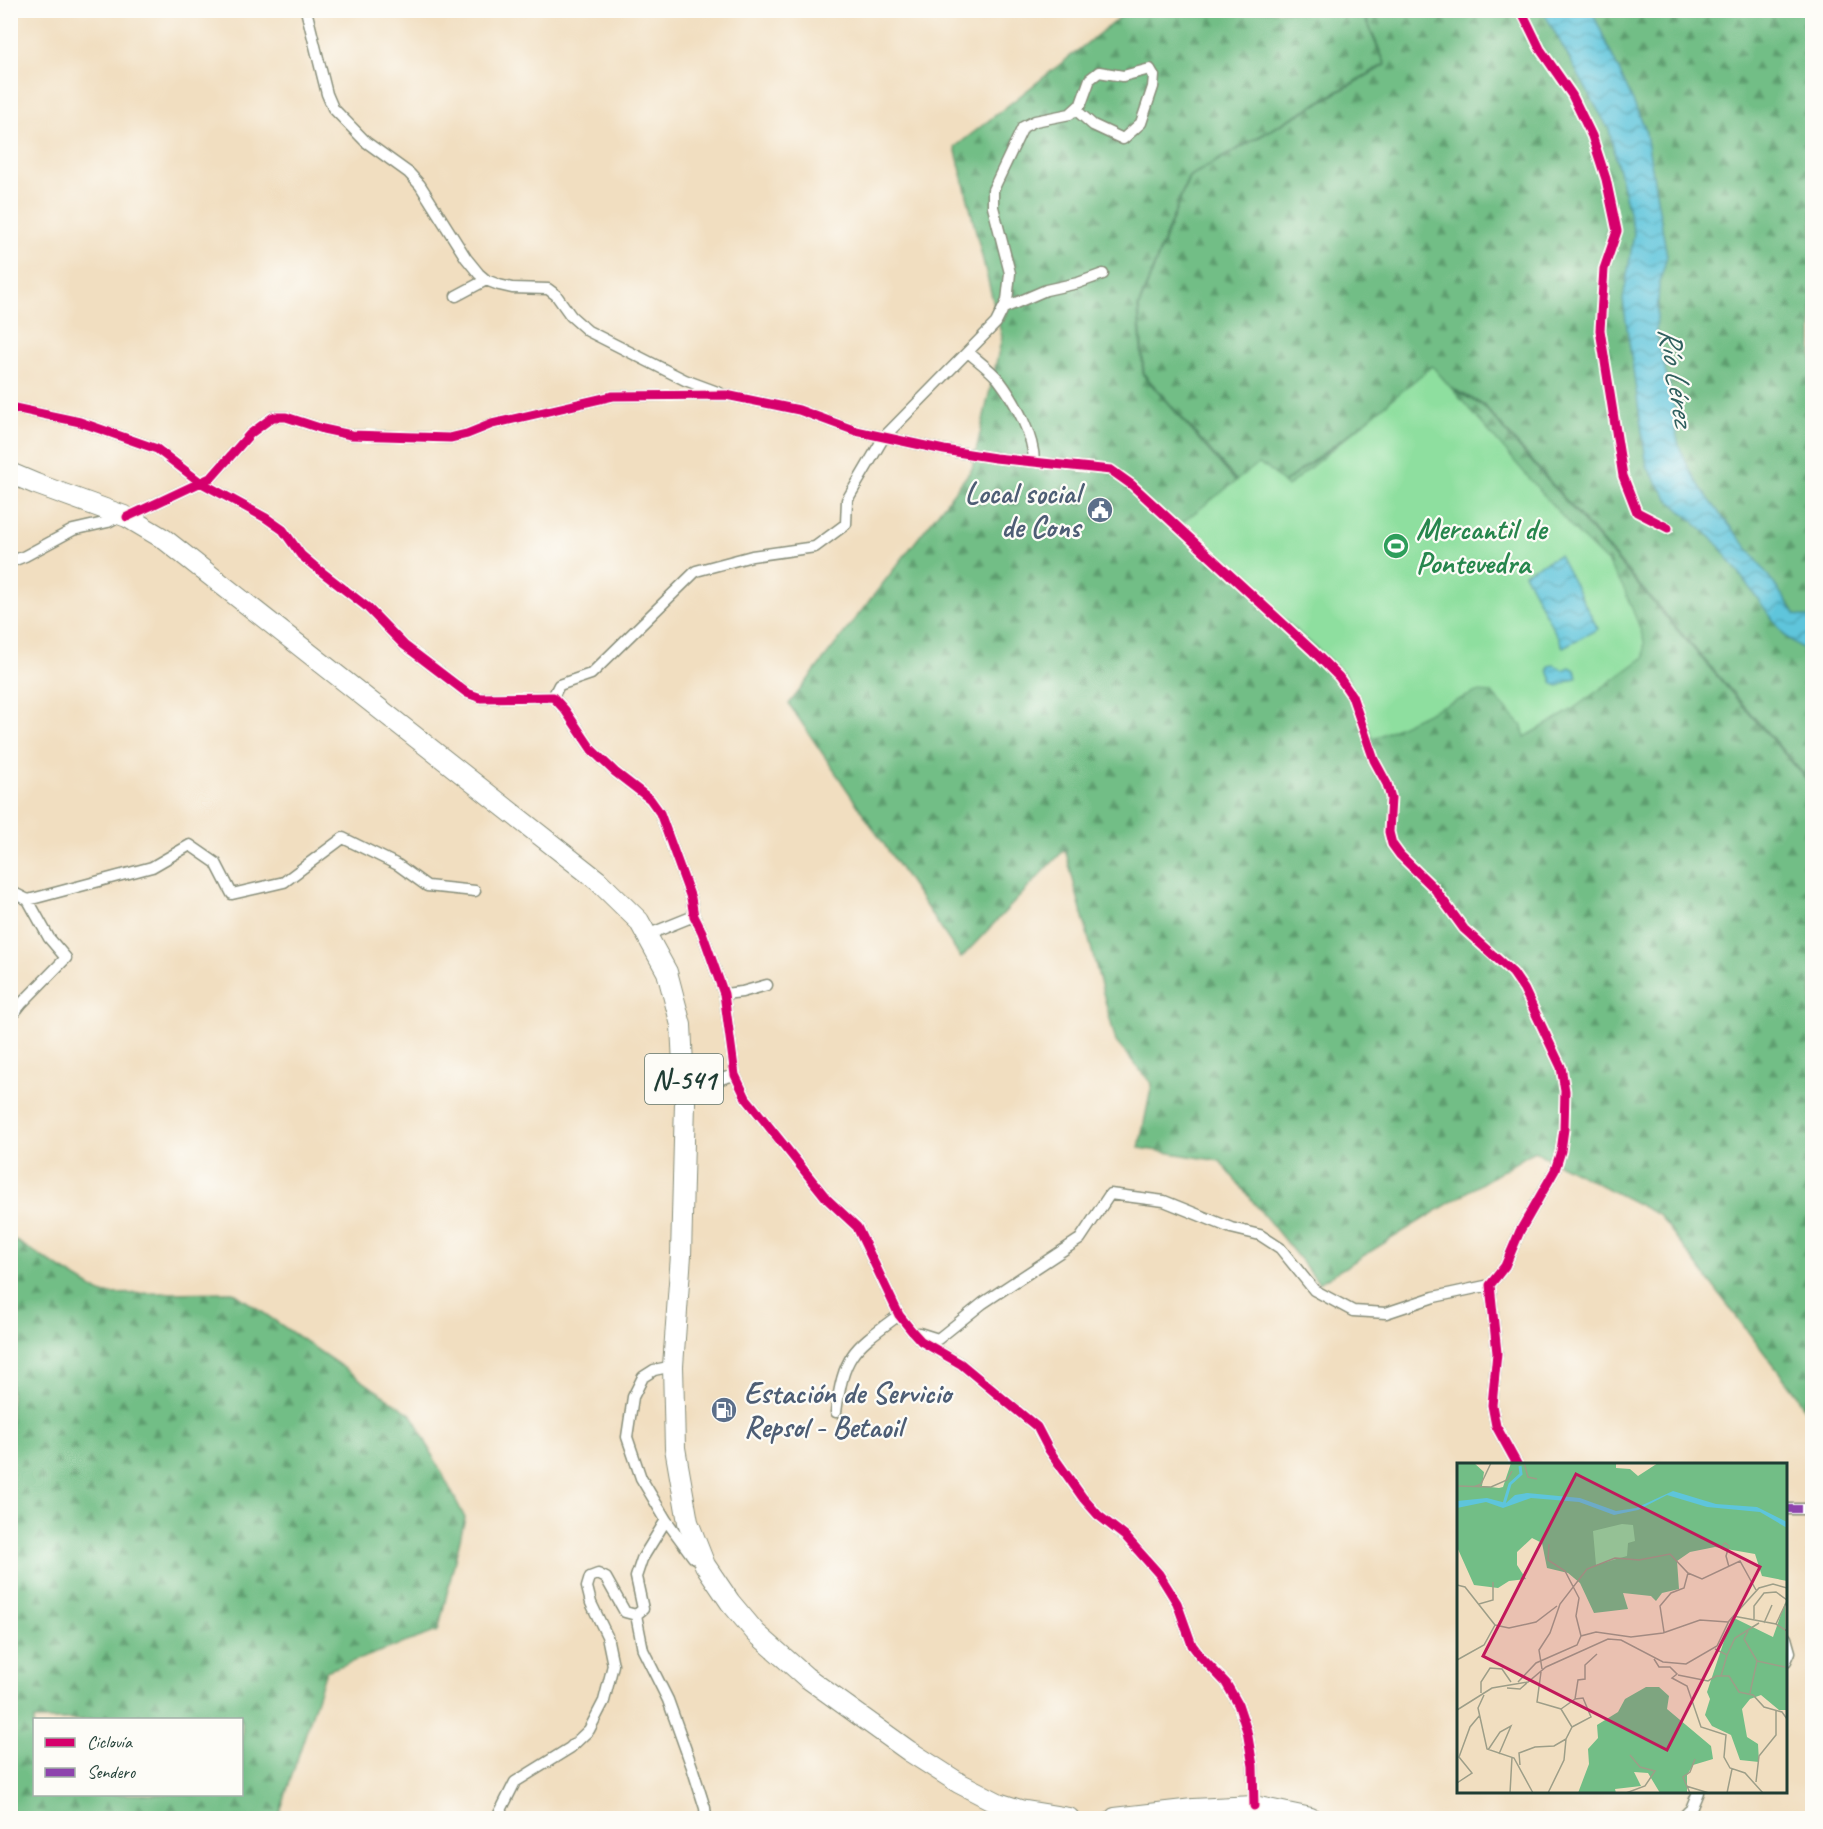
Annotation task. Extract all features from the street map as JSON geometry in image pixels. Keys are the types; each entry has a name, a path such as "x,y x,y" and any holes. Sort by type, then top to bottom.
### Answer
{"highway":[{"name":"N-541","path":"10,473 124,516 164,539 597,880 639,921 667,972 681,1025 684,1089 681,1255 674,1366 675,1448 688,1522 705,1564 730,1602 756,1633 806,1677 909,1751 959,1783 995,1810 1020,1810 1069,1818"},
{"path":"1115,1818 1193,1809 1254,1806 1311,1818"}],"street":[{"path":"306,10 327,94 333,108 366,142 409,173 420,185 466,258 486,280 512,288 548,290 556,295 571,316 588,331 685,380 726,395 799,410 856,431 944,450 1111,470 1132,485 1339,677 1352,696 1374,760 1387,784 1391,798 1389,832 1392,844 1400,855 1434,888 1464,928 1513,972 1524,989 1561,1067 1566,1091 1564,1129 1555,1170 1520,1231 1505,1266 1490,1285 1434,1297 1386,1313 1353,1311 1314,1290 1280,1248 1260,1235 1231,1228 1164,1201 1110,1194 1080,1239 983,1302 961,1318 943,1336 934,1339 911,1330"},
{"path":"553,697 560,685 591,674 696,571 752,556 814,547 846,524 847,500 884,437 996,323 1004,308 1010,273 993,207 993,190 1023,127 1035,121 1070,114 1076,110 1081,104 1090,79 1099,72 1123,76 1150,69 1154,76 1153,87 1141,123 1123,139 1093,125 1076,110"},
{"path":"1004,308 1046,290 1078,283 1103,274"},
{"path":"456,296 486,280"},
{"path":"968,352 999,380 1028,428 1034,450 1034,462"},
{"path":"10,562 73,530 124,516 212,477 250,434 273,417 286,417 351,435 450,438 492,424 613,396 726,395"},
{"path":"10,408 80,422 157,449 200,482 266,518 282,530 301,555 367,607 404,645 467,693 481,698 553,697 566,710 592,750 615,772 650,799 660,813 691,898 694,916 724,994 735,1075 747,1098 827,1199 857,1227 899,1315 911,1330 921,1341 961,1364 1037,1427 1049,1450 1083,1498 1098,1515 1126,1537 1159,1574 1177,1603 1192,1645 1226,1683 1238,1704 1247,1731 1253,1766 1254,1806"},
{"path":"28,900 152,867 190,844 216,863 232,894 284,882 343,838 398,865 427,886 475,891"},
{"path":"10,891 28,900 49,938 66,958 10,1018"},
{"path":"647,935 694,916"},
{"path":"724,994 767,985"},
{"path":"684,1089 735,1075"},
{"path":"1490,1285 1497,1353 1492,1405 1496,1426 1516,1463"},
{"path":"836,1412 839,1387 850,1356 858,1345 899,1315"},
{"path":"674,1366 654,1370 643,1377 633,1397 627,1437 641,1478 666,1520 693,1557 705,1564"},
{"path":"1787,1509 1812,1509"},
{"path":"636,1615 643,1609 636,1577 642,1559 666,1520"},
{"path":"497,1818 515,1782 570,1748 589,1730 604,1701 613,1665 607,1636 589,1595 587,1587 590,1577 598,1574 606,1578 625,1612 636,1615"},
{"path":"636,1615 643,1650 668,1701 692,1767 706,1818"},
{"path":"1787,1644 1790,1652 1787,1658"},
{"path":"1682,1818 1691,1809 1697,1793"}],"green space":[{"path":"1128,11 1361,11 1385,64 1188,177 1138,307 1143,375 1255,504 1429,377 1483,406 1812,786 1812,1424 1798,1397 1659,1215 1534,1151 1319,1283 1220,1161 1139,1148 1152,1084 1116,1042 1065,849 961,958 789,704 972,469 1002,337 955,147"},
{"path":"1363,11 1812,11 1812,784 1484,405 1428,375 1256,503 1144,374 1139,307 1189,177 1386,65"},
{"name":"Mercantil de Pontevedra","path":"1432,366 1574,530 1607,562 1623,587 1644,641 1644,657 1570,711 1525,737 1522,726 1492,693 1477,692 1373,739 1346,675 1179,525 1258,464 1268,468 1287,487"},
{"path":"11,1238 102,1294 233,1292 412,1415 465,1518 438,1631 326,1671 278,1818 11,1818"}],"water":[{"path":"1543,11 1592,11 1645,128 1667,256 1659,285 1656,332 1676,413 1676,431 1681,450 1701,488 1796,615 1812,618 1812,655 1785,636 1716,542 1667,498 1647,467 1623,300 1634,233 1609,130"},
{"path":"1559,555 1598,629 1563,647 1524,573"},
{"path":"1554,665 1564,670 1570,667 1575,670 1577,677 1559,686 1553,684 1548,670 1549,666"}],"marked path":[{"path":"1787,1509 1812,1509"}],"cycle path":[{"path":"1521,10 1540,49 1572,95 1592,136 1606,179 1617,231 1604,269 1600,330 1623,476 1637,512 1668,528"},
{"path":"127,517 212,477 250,434 273,417 286,417 351,435 450,438 492,424 613,396 726,395 799,410 856,431 944,450 995,458 1111,470 1132,485 1339,677 1352,696 1374,760 1387,784 1391,798 1389,832 1392,844 1400,855 1434,888 1464,929 1513,973 1524,989 1561,1067 1565,1091 1564,1129 1555,1170 1520,1231 1505,1266 1490,1285 1497,1353 1492,1405 1496,1426 1516,1463"},
{"path":"10,407 80,422 157,449 200,482 266,518 283,530 301,555 367,607 404,645 467,693 481,698 553,697 565,710 592,750 615,772 650,799 660,813 691,898 694,916 724,994 735,1075 746,1098 827,1199 857,1227 899,1315 911,1330 921,1341 961,1364 1037,1427 1049,1450 1083,1498 1098,1515 1126,1537 1159,1574 1177,1603 1192,1645 1226,1683 1238,1704 1247,1731 1253,1766 1254,1806"}],"place":[{"name":"Local social de Cons","path":"1100,510"},
{"name":"Mercantil de Pontevedra","path":"1396,546"},
{"name":"Estación de Servicio Repsol - Betaoil","path":"724,1410"}],"water label":[{"name":"Río Lérez","path":"1677,376"}]}
